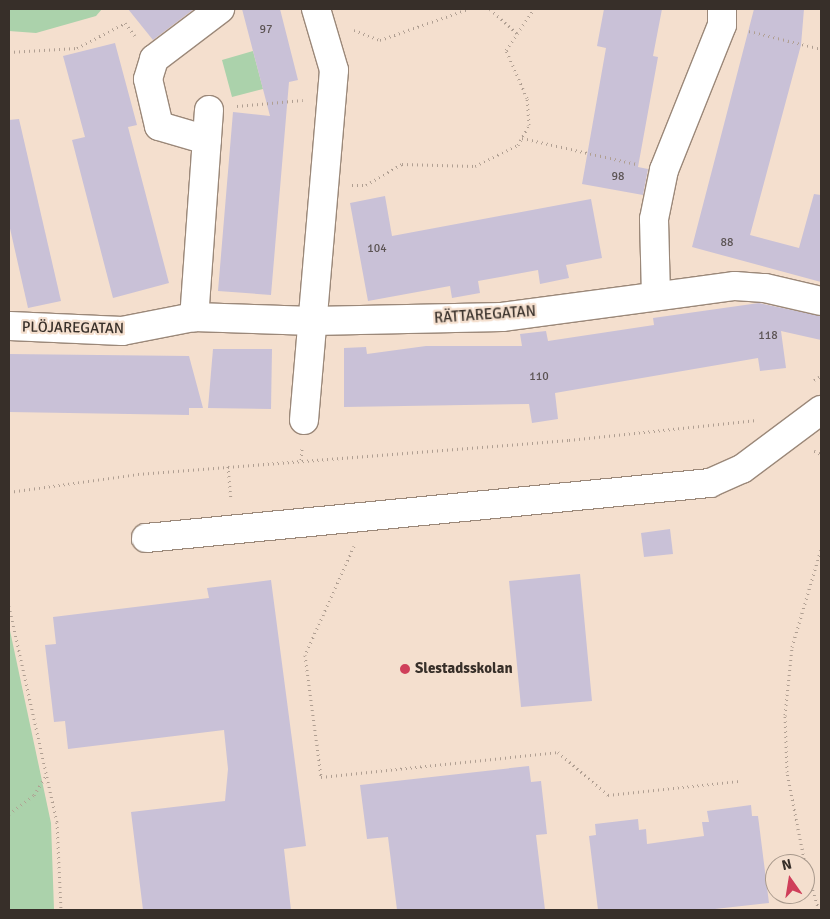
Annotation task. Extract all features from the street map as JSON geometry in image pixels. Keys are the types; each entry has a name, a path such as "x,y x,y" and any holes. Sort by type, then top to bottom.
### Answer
{"street":[{"path":"207,140 159,126 148,79 154,59 220,9"},
{"path":"304,420 334,70 318,13"},
{"path":"656,296 654,220 664,170 722,17"},
{"path":"194,317 208,110"},
{"name":"RÄTTAREGATAN","path":"313,321 502,317 735,286 765,288 821,301"},
{"name":"PLÖJAREGATAN","path":"10,326 122,331 194,317 313,321"},
{"path":"146,538 710,483 742,469 821,410"}],"path":[{"path":"318,13 380,40 468,9"},
{"path":"490,9 517,33"},
{"path":"324,186 366,185 402,164 475,166 518,145 529,125 527,98 506,50 534,9"},
{"path":"722,17 821,49"},
{"path":"9,52 77,48 125,23 154,59"},
{"path":"208,110 331,100"},
{"path":"522,138 664,170"},
{"path":"9,492 138,474 579,439 757,420 776,413 791,431 821,454"},
{"path":"352,518 355,549 305,655 320,777 558,752 608,795 740,782"},
{"path":"803,854 787,772 785,715 792,647 821,549"},
{"path":"9,606 57,822 61,910"},
{"path":"9,814 34,795 46,775"},
{"path":"815,897 819,910"}],"green space":[{"path":"9,9 102,9 96,16 36,33 9,31"},
{"path":"253,51 263,89 232,97 222,60"},
{"path":"9,626 51,823 54,910 9,910"}],"building":[{"path":"128,9 194,9 153,40"},
{"path":"242,9 280,9 298,80 289,82 271,295 218,291 233,112 270,116"},
{"path":"604,9 662,9 653,56 658,57 638,167 648,169 643,195 582,184 606,48 597,46"},
{"path":"754,9 804,9 801,45 750,235 799,248 814,194 821,195 821,282 692,247"},
{"path":"115,43 137,125 128,127 169,283 113,298 72,140 85,137 63,56"},
{"path":"19,119 61,301 28,308 9,224 9,120"},
{"path":"385,196 392,236 591,199 602,258 566,265 569,278 540,284 538,270 478,281 480,293 452,298 450,286 368,301 350,203"},
{"path":"759,303 821,316 821,340 781,331 786,368 760,371 758,358 555,393 558,419 532,423 529,404 344,407 344,348 366,347 367,354 426,346 522,346 520,334 546,331 548,341 654,325 653,318"},
{"path":"213,349 272,349 271,409 208,408"},
{"path":"9,354 189,356 203,408 189,408 189,415 9,412"},
{"path":"670,529 673,554 644,557 641,533"},
{"path":"580,574 592,701 521,707 509,581"},
{"path":"271,580 306,846 284,849 291,910 143,910 131,812 225,801 228,769 224,730 68,749 65,721 54,722 45,645 56,644 53,617 209,598 207,588"},
{"path":"529,766 531,782 541,781 547,834 536,835 545,910 397,910 388,837 367,839 360,785"},
{"path":"751,805 752,816 758,816 765,871 765,903 706,910 598,910 589,836 596,835 595,824 638,819 639,830 646,829 647,844 704,836 702,822 709,822 707,811"}],"place":[{"name":"Slestadsskolan","path":"405,669"}]}
